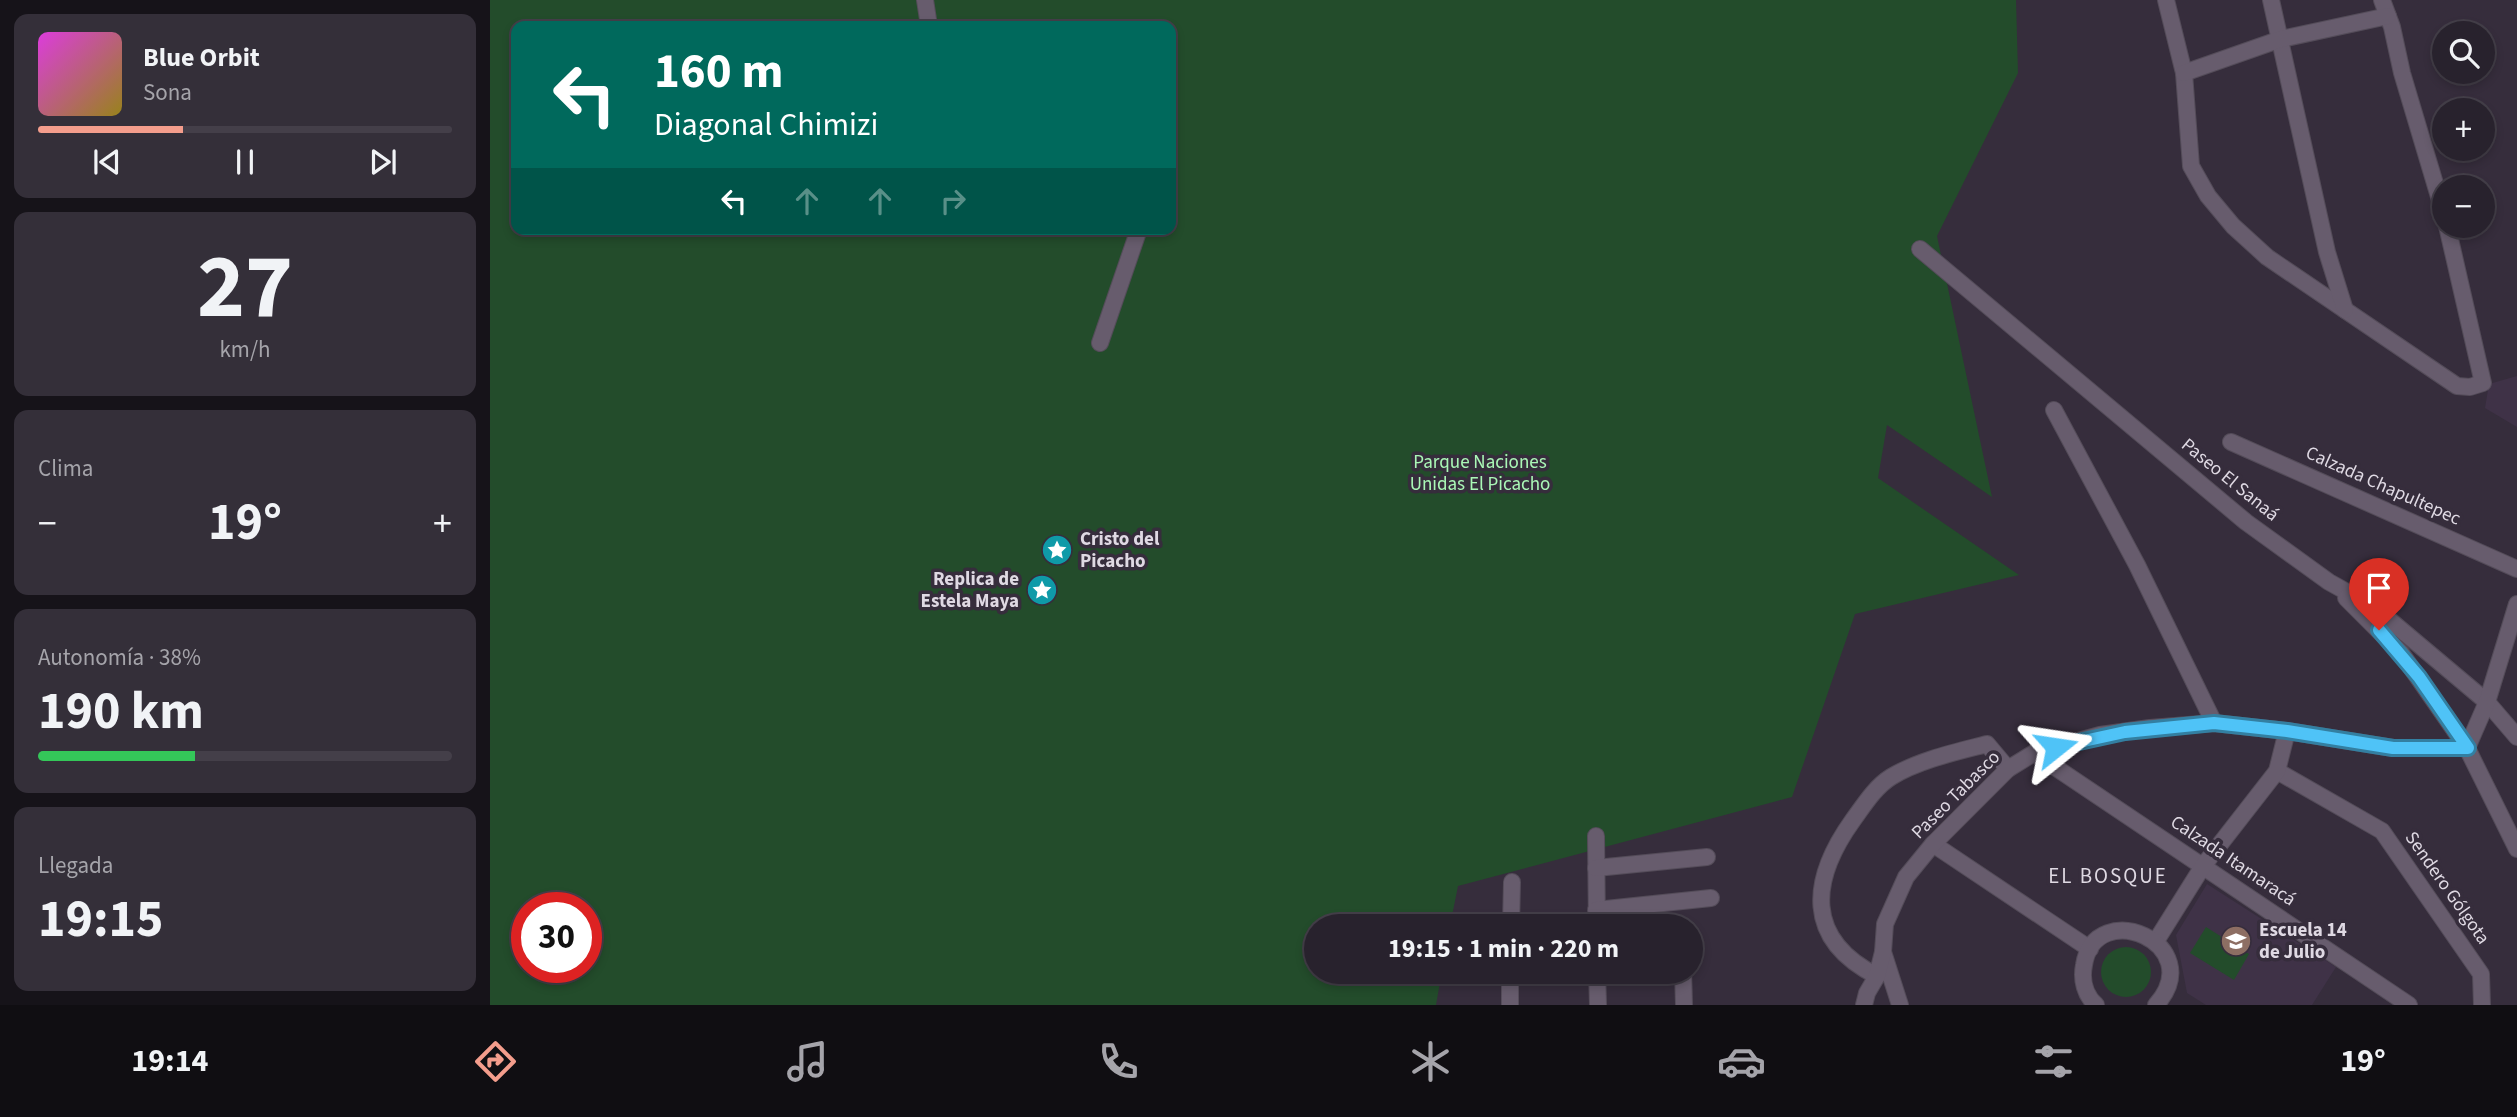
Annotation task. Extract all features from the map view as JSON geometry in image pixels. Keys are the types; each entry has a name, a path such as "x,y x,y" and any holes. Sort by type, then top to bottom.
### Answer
{"street":[{"path":"925,0 928,21"},
{"path":"2166,0 2184,73 2191,166 2207,196 2233,226 2267,257 2457,386 2470,387 2483,383 2450,238"},
{"path":"2271,0 2327,252 2345,310"},
{"path":"2382,0 2432,175"},
{"path":"2184,73 2281,39 2388,16"},
{"path":"1100,343 1137,235"},
{"name":"Paseo El Sanaá","path":"1920,250 2227,507 2329,582 2374,607 2487,702 2517,737"},
{"path":"2054,410 2137,565 2214,723"},
{"name":"Calzada Chapultepec","path":"2231,442 2517,569"},
{"path":"2329,582 2400,653 2468,748 2517,849"},
{"path":"2468,748 2487,702 2517,604"},
{"name":"Paseo Tabasco","path":"1864,1005 1867,993 1877,976 1885,924 1906,877 1933,844 2008,769 2034,752 2100,736 2150,728 2214,723 2287,731 2393,748 2468,748"},
{"path":"2155,941 2203,866 2277,771 2287,731"},
{"path":"1877,976 1852,962 1840,951 1830,939 1823,920 1822,884 1841,837 1871,795 1890,778 1912,766 1987,744 2008,769"},
{"name":"Calzada Itamaracá","path":"2034,752 2409,1005"},
{"name":"Sendero Gólgota","path":"2277,771 2382,831 2482,974 2483,1005"},
{"path":"1596,836 1596,914"},
{"path":"1933,844 2090,949"},
{"path":"1596,868 1707,858"},
{"path":"1511,881 1511,914"},
{"path":"1619,914 1711,898"},
{"path":"2096,1005 2085,989 2084,962 2090,949 2106,935 2116,931 2137,931 2155,941 2168,962 2165,1003"},
{"path":"1882,952 1900,1005"},
{"path":"1510,984 1510,1005"},
{"path":"1597,984 1598,1005"},
{"path":"1683,984 1684,1005"}],"shaded area":[{"path":"2517,376 2517,427 2485,408 2489,384"},
{"name":"Escuela 14 de Julio","path":"2207,884 2336,967 2312,1005 2206,1005 2187,993 2176,935"}],"green space":[{"name":"Parque Naciones Unidas El Picacho","path":"490,0 2016,0 2018,73 1937,236 1992,497 1887,425 1878,478 2019,575 1855,614 1792,797 1458,886 1452,914 1304,914 1304,984 1440,984 1436,1005 490,1005"},
{"path":"2206,927 2249,954 2234,980 2190,953"},
{"path":"2126,947 2144,954 2151,972 2144,990 2126,997 2108,990 2101,972 2108,954"}],"place":[{"name":"Cristo del Picacho","path":"1057,550"},
{"name":"Replica de Estela Maya","path":"1042,590"},
{"name":"Escuela 14 de Julio","path":"2236,941"}],"district":[{"name":"EL BOSQUE","path":"2108,876"}],"route":[{"path":"2056,747 2150,728 2214,723 2287,731 2393,748 2468,748 2419,677 2379,630"}]}
